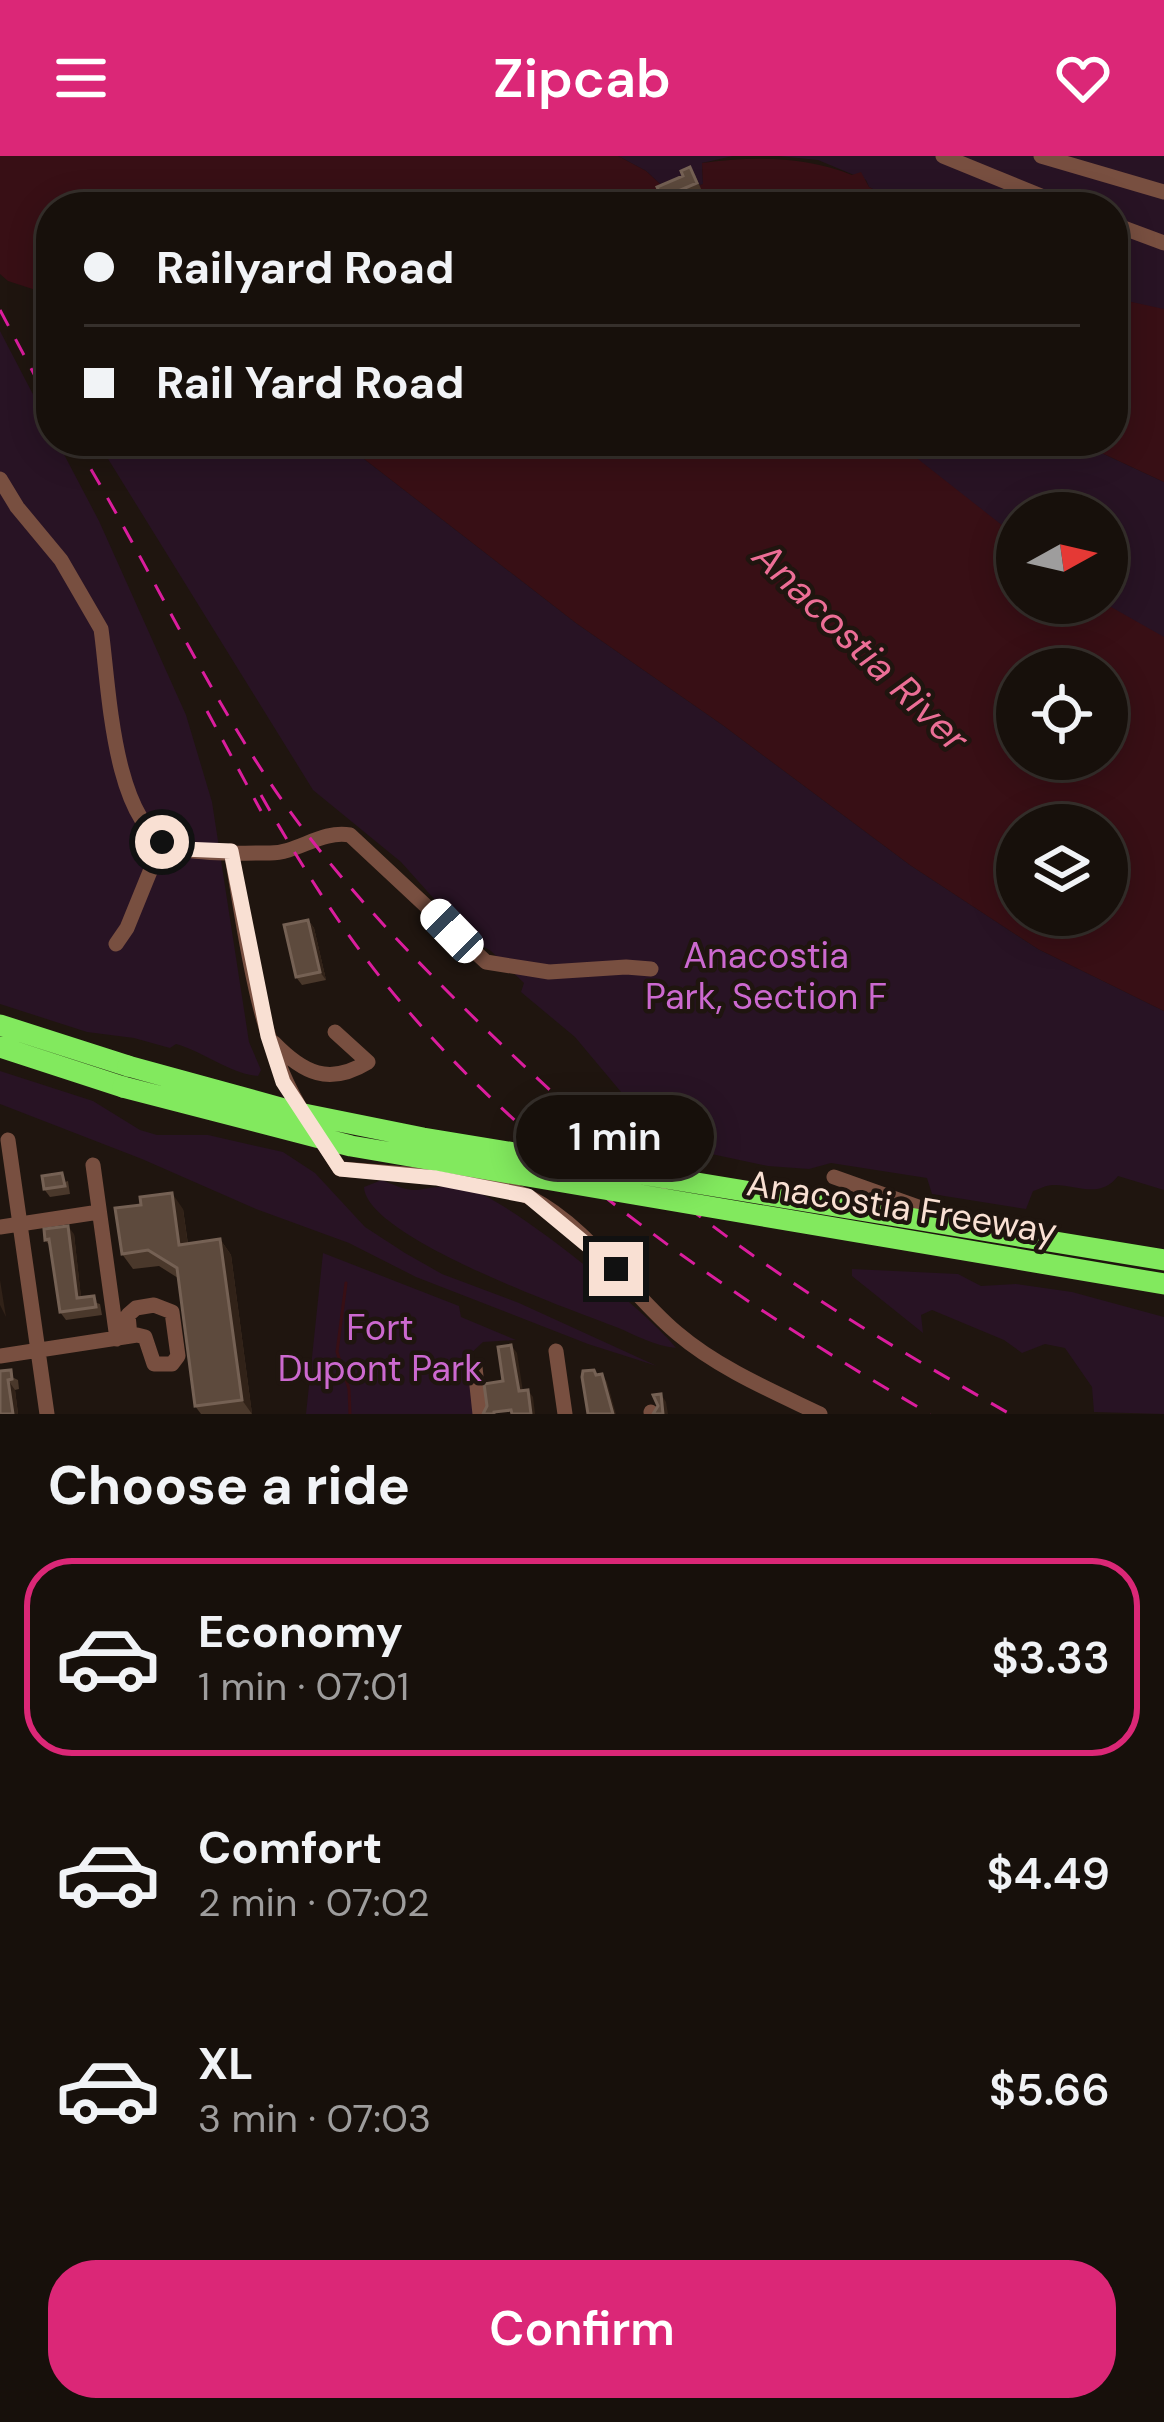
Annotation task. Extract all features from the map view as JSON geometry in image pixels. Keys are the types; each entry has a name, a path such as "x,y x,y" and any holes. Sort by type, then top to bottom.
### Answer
{"highway":[{"name":"Anacostia Freeway","path":"0,1024 125,1076 351,1146 1164,1284"},
{"name":"Anacostia Freeway","path":"0,1047 423,1138 1164,1260"}],"street":[{"path":"943,156 1031,192"},
{"path":"1041,156 1164,193"},
{"path":"1128,230 1164,243"},
{"path":"0,479 89,604 100,629 130,798 148,830 162,842 183,849 277,853 329,835 350,835 486,962 519,969 651,970"},
{"path":"116,944 162,842"},
{"path":"231,851 268,1036 283,1082 340,1169 436,1178 528,1196 596,1250 674,1331 758,1384 820,1414"},
{"path":"268,1036 299,1069 346,1076 368,1062 335,1032"},
{"path":"8,1140 47,1414"},
{"path":"0,1356 124,1338 93,1165"},
{"path":"834,1177 981,1228"},
{"path":"0,1227 100,1213"},
{"path":"556,1351 565,1414"},
{"path":"475,1367 480,1414"}],"green space":[{"path":"618,156 733,156 702,163 703,184 683,192 669,192 646,171"},
{"path":"778,156 1164,156 1164,310 1128,302 1128,192 878,192 866,180 818,160"},
{"path":"0,331 36,400 36,456 65,456 186,715 212,802 249,1042 261,1070 258,1076 238,1071 176,1044 170,1048 87,1032 0,1004"},
{"name":"Anacostia Park, Section F","path":"106,456 360,456 576,623 910,865 996,921 996,936 1018,936 1164,1011 1164,1190 1118,1176 1096,1189 1050,1185 1033,1191 1026,1209 932,1194 927,1178 831,1163 809,1169 768,1166 674,1146 642,1117 575,1037 521,992 524,983 491,951 469,938 401,862 313,790"},
{"path":"866,456 1108,456 1164,482 1164,757 1128,701 1128,648 1019,648 1000,624 1128,624 1128,492 996,492 996,619"},
{"path":"0,1071 93,1101 157,1135 208,1135 283,1152 315,1173 365,1227 405,1253 442,1274 519,1303 657,1366 416,1277 349,1243 0,1104"},
{"path":"382,1180 413,1190 465,1188 492,1199 580,1261 676,1348 516,1288 432,1249 373,1207 364,1187"},
{"name":"Fort Dupont Park","path":"323,1253 459,1306 461,1317 516,1340 483,1342 466,1358 474,1414 306,1414"},
{"path":"852,1269 958,1274 981,1286 1016,1284 1072,1292 1164,1317 1164,1414 1094,1412 1092,1387 1065,1348 1045,1344 1022,1353 1004,1340 932,1310 921,1315 923,1333 852,1276"}],"water":[{"path":"0,156 618,156 646,171 669,192 36,192 36,290 0,274"},
{"path":"740,159 778,159 852,175 861,172 869,187 878,192 683,192 703,184 702,163"},
{"path":"1128,301 1164,309 1164,482 1108,456 1128,456"},
{"name":"Anacostia River","path":"360,456 914,456 996,520 996,624 1128,624 1128,617 1164,637 1164,1011 1018,936 1128,936 1128,804 996,804 996,921 910,865 576,623"}],"building":[{"path":"690,167 697,183 676,192 659,192 657,187 683,176 681,171"},
{"path":"308,920 320,972 296,977 284,925"},
{"path":"62,1173 65,1186 44,1189 42,1176"},
{"path":"172,1193 179,1245 220,1239 242,1400 195,1406 177,1268 148,1250 122,1254 115,1208 141,1205 140,1197"},
{"path":"68,1226 77,1298 94,1296 96,1307 60,1312 44,1229"},
{"path":"511,1345 519,1391 528,1390 531,1414 512,1414 511,1410 483,1414 487,1406 484,1384 503,1381 498,1347"},
{"path":"11,1370 13,1414 0,1414 0,1371"},
{"path":"583,1371 602,1374 613,1414 588,1414 582,1377"},
{"path":"661,1394 663,1414 653,1414 658,1406 653,1395"}],"waterway":[{"path":"346,1283 337,1352 349,1389 350,1414"}],"railway":[{"path":"0,310 36,378"},
{"path":"83,456 255,760 324,856 412,955 549,1089 677,1198 820,1300 1010,1414"},
{"path":"207,711 261,811"},
{"path":"261,795 325,900 379,975 453,1061 514,1119 646,1229 716,1279 930,1414"}],"route":[{"path":"162,842 183,849 231,851 268,1036 283,1082 340,1169 436,1178 528,1196 616,1269"}]}
